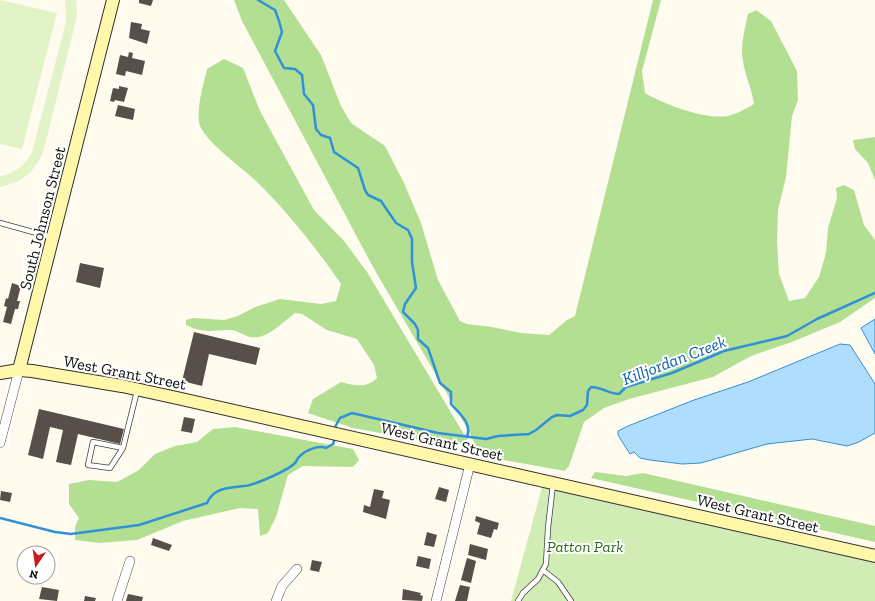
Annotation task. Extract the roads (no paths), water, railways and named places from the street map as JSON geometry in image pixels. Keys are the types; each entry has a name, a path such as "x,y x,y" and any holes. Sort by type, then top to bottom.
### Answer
{"main road":[{"name":"South Johnson Street","path":"19,370 113,0"},
{"name":"West Grant Street","path":"0,373 19,370 45,373 137,389 875,556"}],"street":[{"name":"South Johnson Street","path":"0,443 19,370"},
{"path":"436,601 470,464"},
{"path":"117,601 130,561"},
{"path":"276,601 282,586 297,569"}],"lane":[{"path":"0,223 53,238"},
{"path":"123,448 94,442 88,466 110,468 123,448 137,389"},
{"path":"518,601 544,571 547,559 548,528 553,482"},
{"path":"544,571 558,582 571,601"}],"water":[{"path":"875,319 875,354 861,328"},
{"path":"840,344 850,345 875,384 875,433 859,442 847,446 812,439 767,444 701,463 682,464 640,458 634,452 630,454 618,435 618,431 628,426 694,400 748,382"}],"waterway":[{"path":"258,0 275,10 282,32 275,51 284,68 295,69 302,75 304,94 313,105 316,129 321,135 330,138 334,152 358,168 368,195 381,201 396,223 408,230 412,239 412,262 416,288 405,304 403,312 415,324 418,330 418,339 428,348 440,383 451,392 451,404 467,423 467,437"},
{"name":"Killjordan Creek","path":"335,427 340,418 352,413 438,433 486,439 498,436 529,434 552,417 557,415 570,416 583,410 587,405 588,391 591,387 619,394 626,387 672,373 724,351 787,336 817,319 875,293"},
{"name":"Killjordan Creek","path":"0,518 55,532 71,534 139,525 207,503 214,494 222,489 249,485 264,480 288,468 305,452 316,448 326,448 333,444 334,441"}],"park label":[{"name":"Patton Park","path":"585,546"}]}
